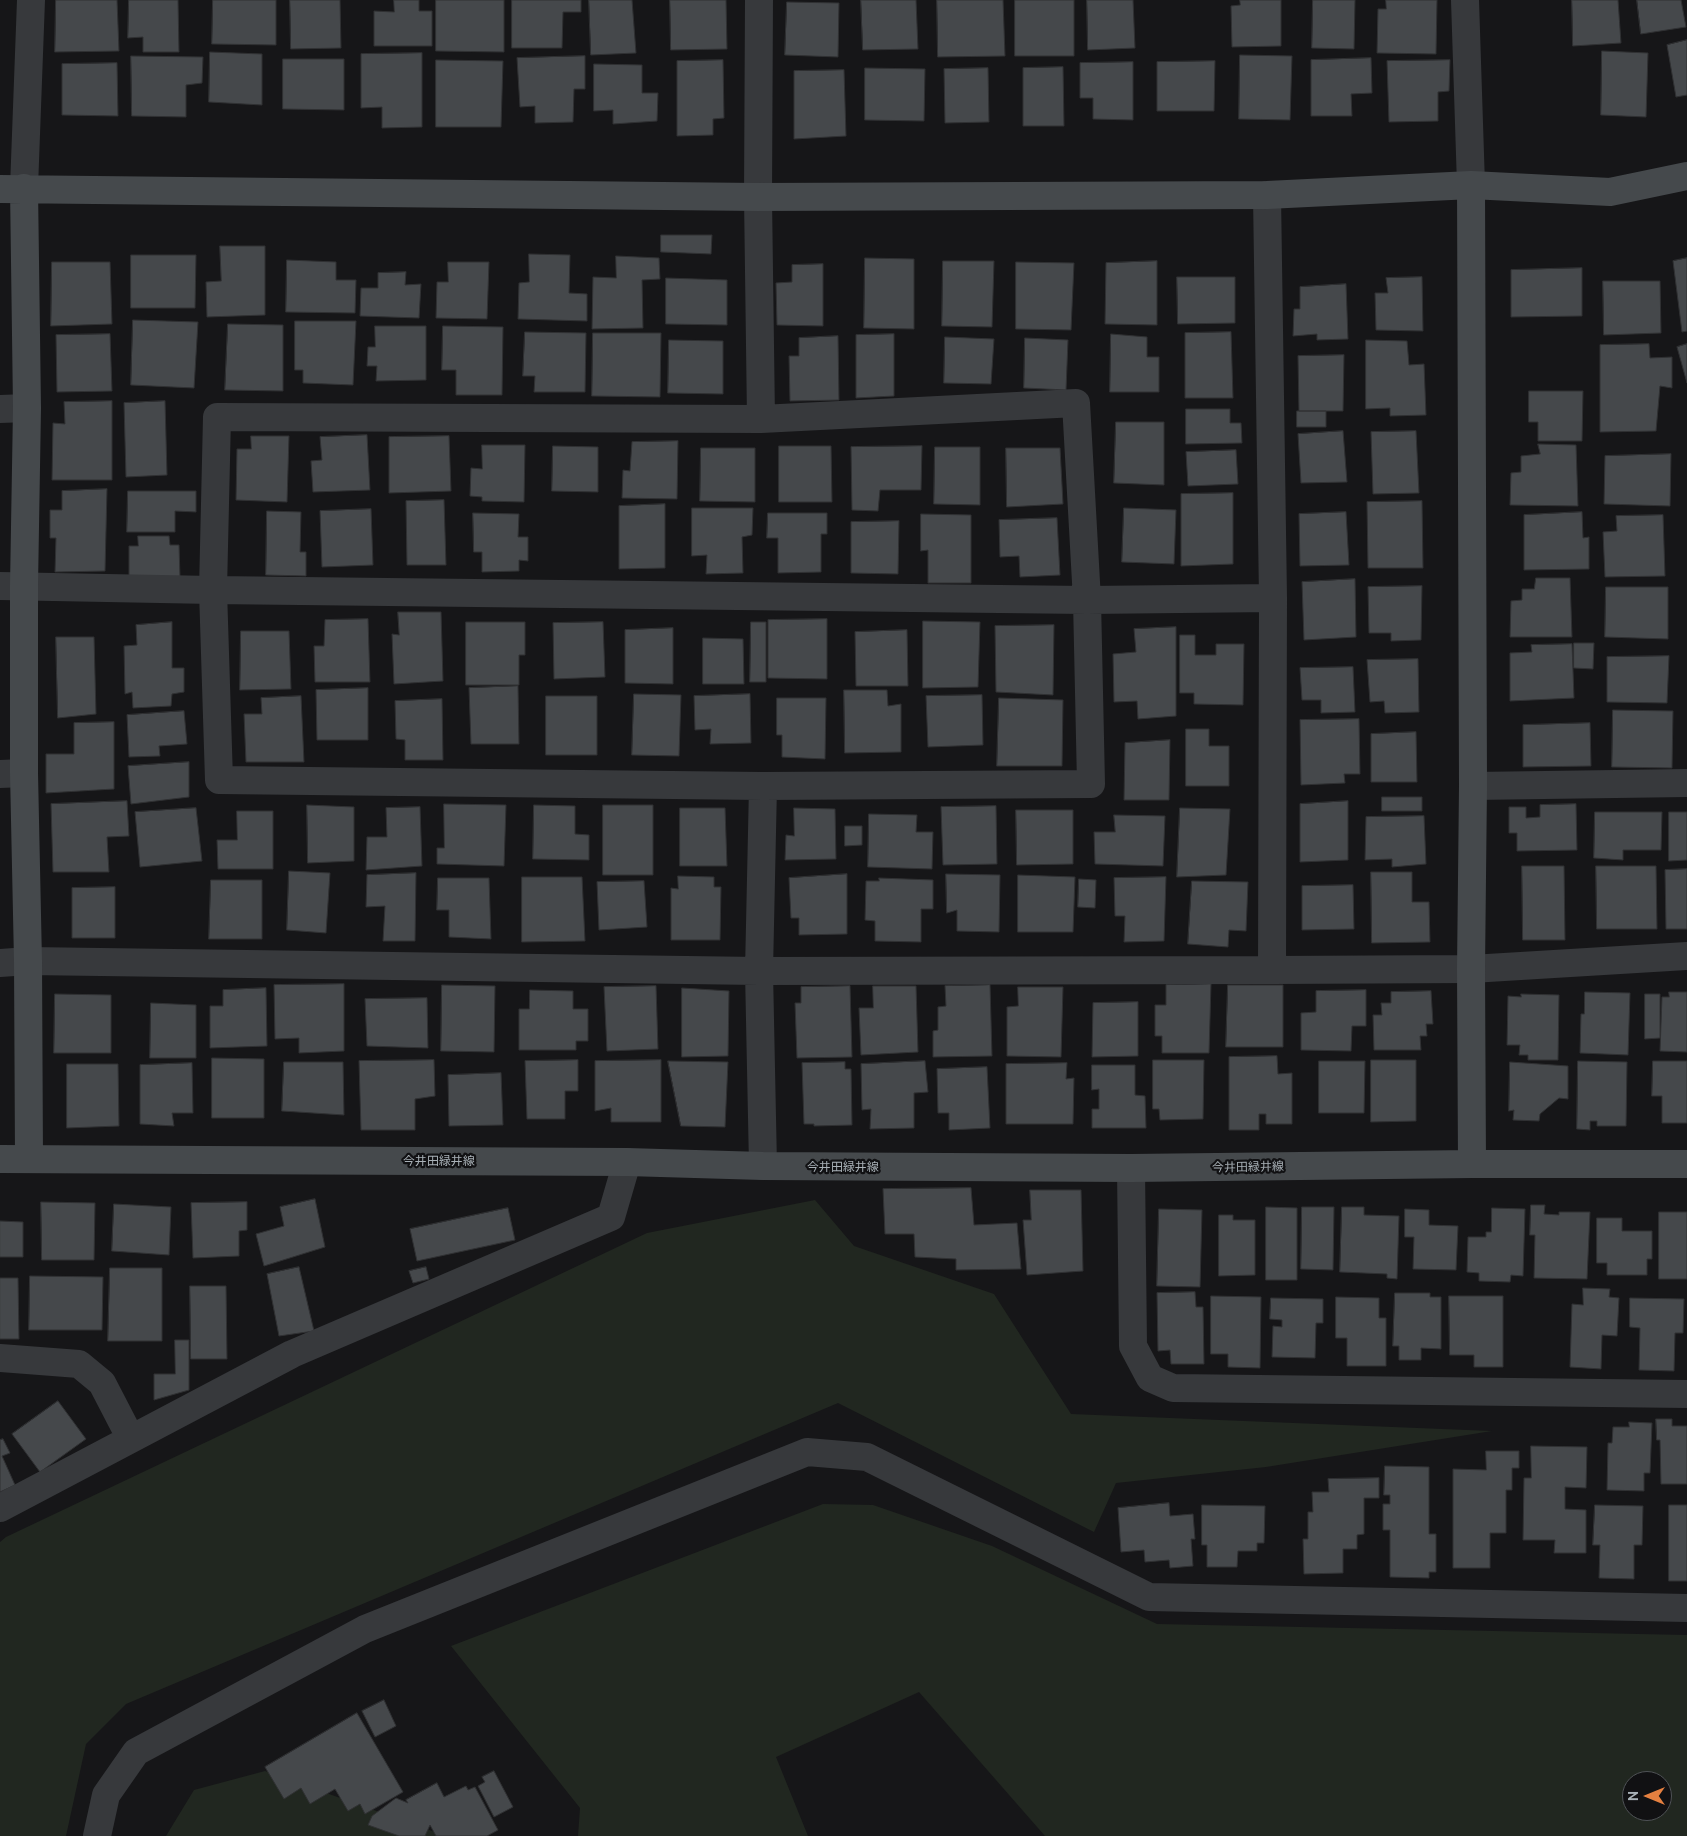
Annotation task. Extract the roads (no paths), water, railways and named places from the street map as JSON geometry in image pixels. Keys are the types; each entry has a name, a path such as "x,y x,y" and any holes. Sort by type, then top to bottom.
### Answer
{"street":[{"path":"29,1159 28,961 12,773 12,586 27,408 12,189 31,0"},
{"path":"759,0 758,197 761,419"},
{"path":"1465,0 1471,185 1472,1164"},
{"path":"12,189 758,197 1267,195 1471,185 1610,192 1687,176"},
{"path":"1267,195 1273,598 1272,970"},
{"path":"1076,403 1087,600 1091,784 763,786 219,780 213,590 217,418 761,419 1076,403"},
{"path":"0,409 27,408"},
{"path":"12,586 1087,600 1273,598"},
{"path":"1473,786 1687,783"},
{"path":"763,786 759,971 763,1166"},
{"path":"0,962 759,971 1272,970 1471,969 1687,956"},
{"name":"今井田緑井線","path":"0,1159 627,1162 763,1166 1132,1168 1472,1164 1687,1164"},
{"path":"0,1508 292,1354 611,1217 627,1162"},
{"path":"1132,1168 1133,1346 1150,1378 1173,1388 1687,1394"},
{"path":"0,1358 79,1364 102,1383 131,1439"},
{"path":"97,1836 106,1795 136,1752 365,1629 807,1452 867,1457 1149,1597 1687,1608"}]}
